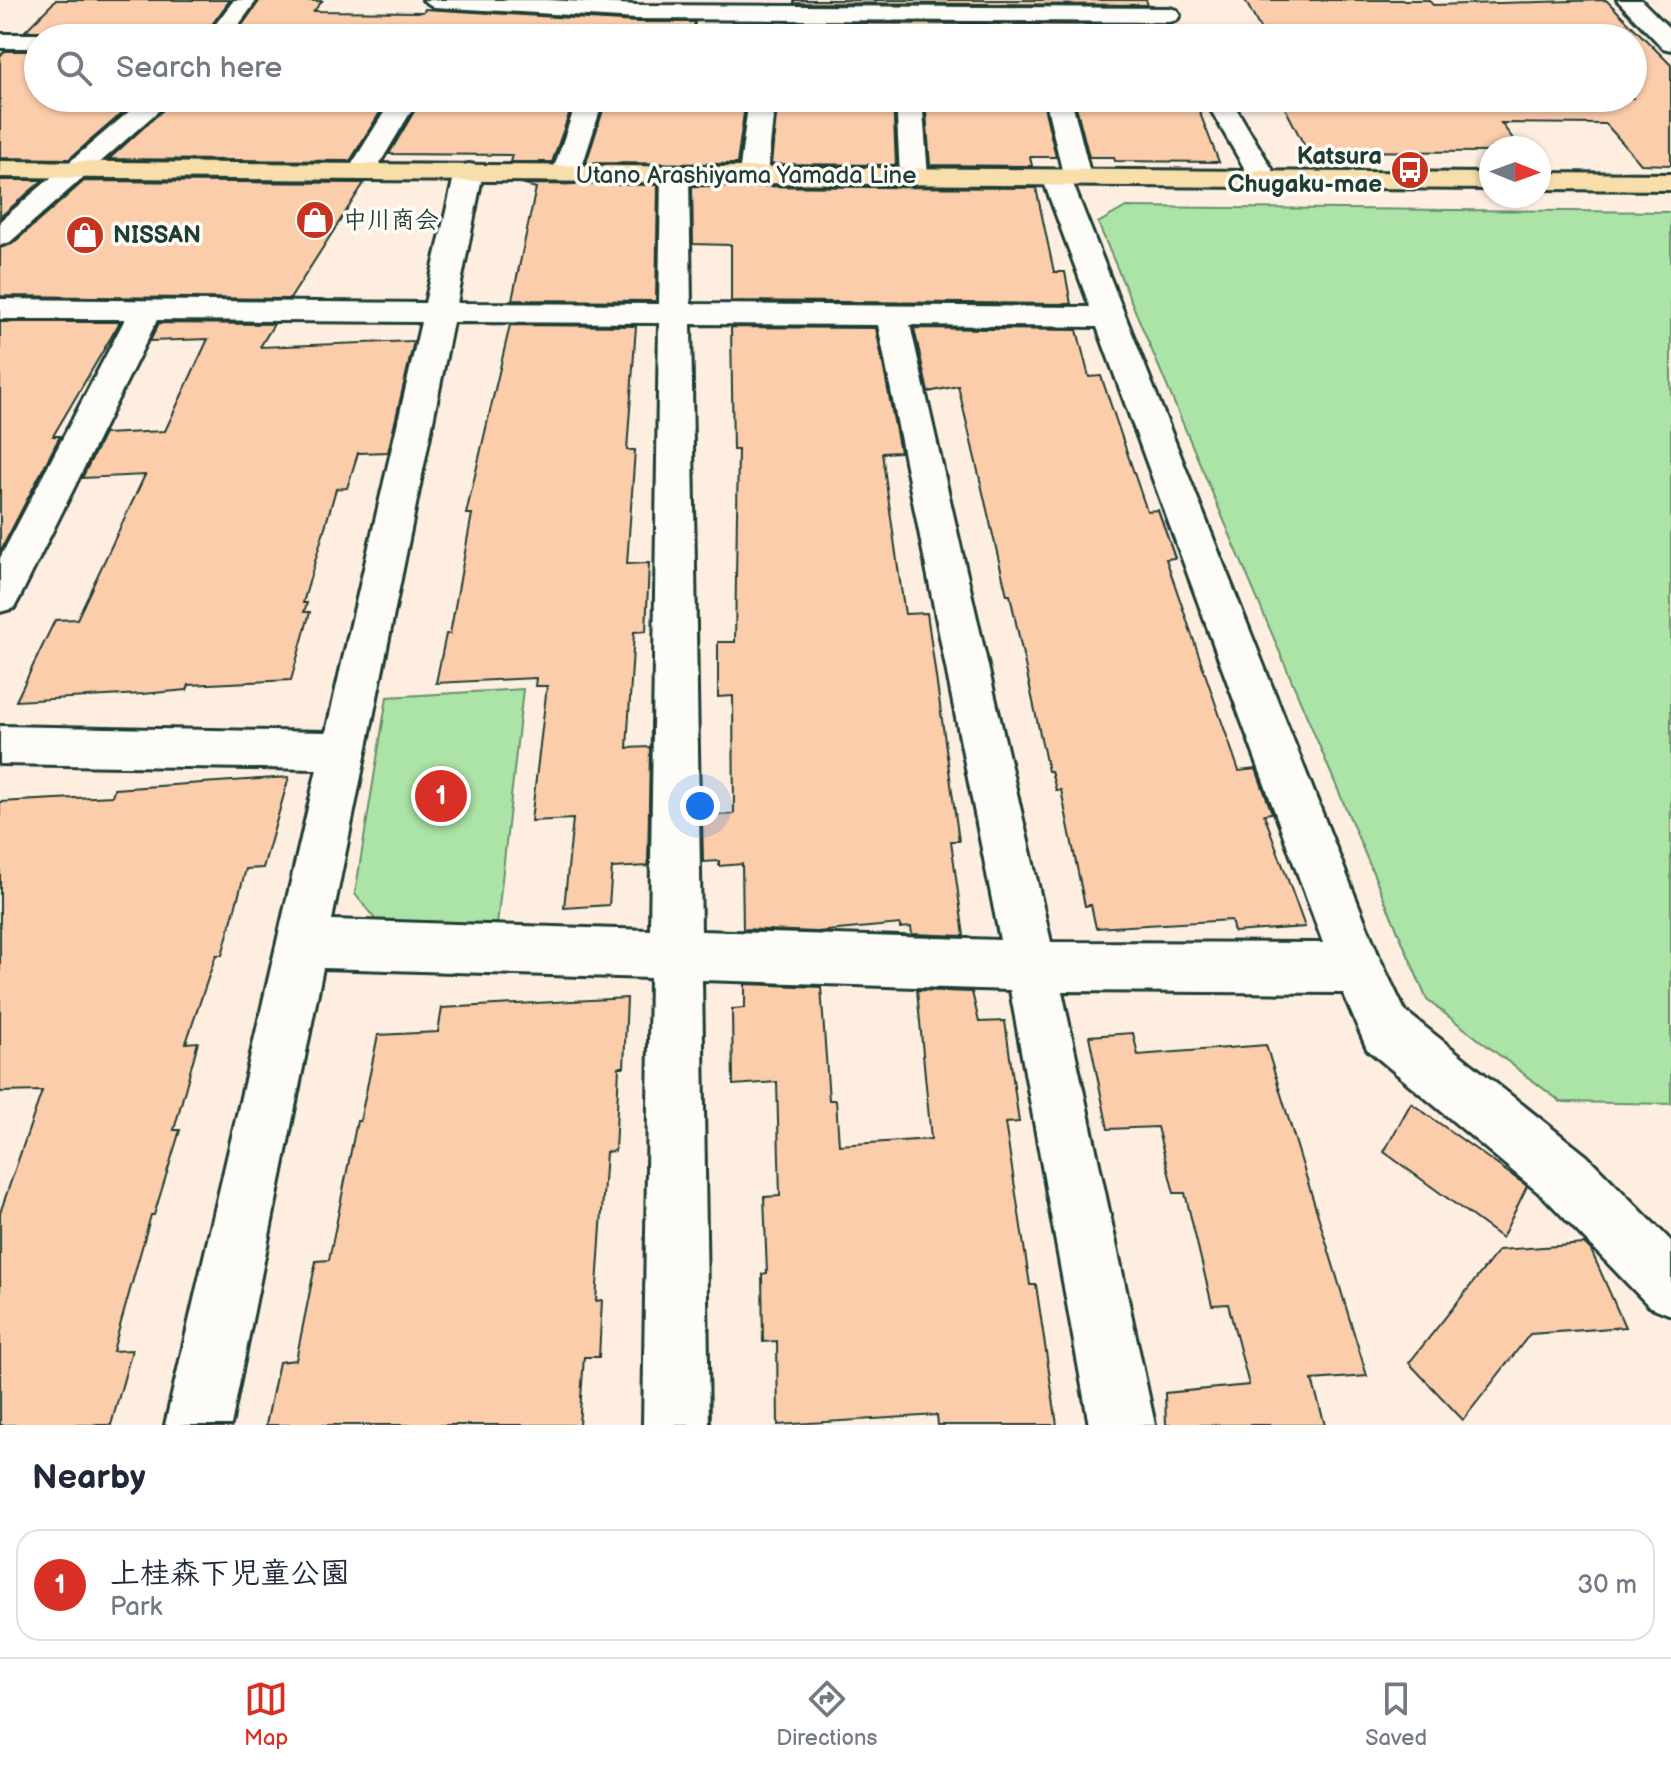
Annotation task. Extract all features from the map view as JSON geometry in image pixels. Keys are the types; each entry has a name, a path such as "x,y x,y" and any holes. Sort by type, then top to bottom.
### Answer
{"main road":[{"name":"Utano Arashiyama Yamada Line","path":"0,169 1479,181"},
{"path":"1551,181 1671,182"}],"street":[{"path":"228,24 246,0"},
{"path":"434,0 609,13 773,6 904,18 1036,8 1166,8"},
{"path":"1628,0 1663,39"},
{"path":"0,41 24,41"},
{"path":"0,236 144,112"},
{"path":"361,172 397,112"},
{"path":"566,173 586,112"},
{"path":"753,175 760,112"},
{"path":"910,112 914,176"},
{"path":"1060,112 1067,177 1108,317 1358,968 1386,1030 1566,1177 1671,1284"},
{"path":"1225,112 1264,179"},
{"path":"198,1425 469,172"},
{"path":"675,174 676,1425"},
{"path":"0,309 1108,317"},
{"path":"0,597 146,310"},
{"path":"892,316 1031,966 1122,1425"},
{"path":"0,745 344,751"},
{"path":"302,943 1031,966 1358,968"}],"green space":[{"path":"1126,207 1671,212 1671,1104 1561,1102 1427,1000 1098,223"},
{"path":"523,689 497,925 379,924 355,894 387,697"}],"building":[{"path":"56,0 230,0 212,24 32,24"},
{"path":"260,0 322,1 314,11 423,12 425,9 637,22 695,22 695,24 243,24"},
{"path":"794,0 1146,0 1148,5 794,3"},
{"path":"1245,0 1429,0 1433,5 1606,0 1630,24 1258,24"},
{"path":"792,23 974,24 792,24"},
{"path":"1647,41 1671,65 1671,165 1641,164 1606,124 1501,123 1511,136 1479,136 1479,152 1307,151 1287,112 1647,112"},
{"path":"5,51 24,51 24,112 124,112 69,159 0,158 0,56"},
{"path":"161,112 380,112 350,161 109,159"},
{"path":"414,112 570,112 552,162 510,162 512,155 389,154"},
{"path":"602,112 744,112 737,164 586,163"},
{"path":"777,112 894,112 896,165 771,164"},
{"path":"926,112 1045,112 1056,157 1030,157 1032,166 930,165"},
{"path":"1078,112 1199,112 1219,162 1115,161 1114,157 1089,157"},
{"path":"0,180 43,180 0,217"},
{"path":"84,181 364,183 290,299 0,296 0,248 12,244"},
{"path":"521,184 658,185 656,301 512,300 536,188"},
{"path":"692,186 1036,188 1054,272 1065,272 1071,304 731,301 731,245 693,244"},
{"path":"0,322 120,322 53,436 60,436 0,552"},
{"path":"159,323 274,324 260,347 414,341 388,452 358,453 347,488 336,489 303,603 307,603 304,612 310,612 291,680 189,685 187,690 16,701 55,620 77,619 145,475 82,478 104,434 165,431 208,339 150,341"},
{"path":"510,325 636,326 627,450 635,450 627,564 649,563 646,631 634,632 627,748 650,747 648,866 612,868 609,905 564,908 573,819 531,821 547,686 535,686 536,678 436,683 446,634 450,634 472,514 466,514"},
{"path":"731,327 876,328 900,452 882,453 899,575 905,614 927,613 959,841 951,841 964,936 912,934 911,927 900,928 900,924 817,932 743,929 742,864 719,866 719,861 703,862 702,816 734,814 733,696 718,697 718,642 735,642 738,450 733,450"},
{"path":"914,328 1077,330 1089,377 1101,376 1147,511 1158,510 1175,558 1166,559 1239,771 1256,769 1272,813 1264,814 1305,927 1234,932 1231,920 1096,928 1091,905 1085,906 1061,790 1056,790 1051,771 1048,771 1010,595 1007,595 958,386 928,392"},
{"path":"289,777 263,868 246,869 222,955 216,955 186,1043 198,1042 174,1130 180,1130 154,1215 151,1215 113,1351 132,1350 111,1425 0,1425 0,1213 42,1091 0,1092 0,802 112,796 114,789"},
{"path":"745,984 821,987 829,1100 836,1100 839,1145 931,1139 917,990 972,992 979,1022 1005,1021 1019,1122 1005,1123 1030,1285 1036,1285 1057,1425 938,1425 937,1415 778,1425 777,1341 763,1342 762,1274 767,1273 764,1197 780,1196 777,1082 733,1085 732,1009 745,1008"},
{"path":"627,998 624,1067 619,1067 615,1151 606,1152 596,1301 602,1300 599,1357 584,1357 579,1425 266,1425 279,1362 296,1360 316,1261 329,1260 378,1035 438,1032 442,1008"},
{"path":"1133,1033 1138,1055 1266,1045 1367,1376 1312,1380 1325,1425 1166,1425 1165,1393 1249,1385 1228,1304 1212,1305 1185,1193 1174,1193 1157,1127 1108,1129 1089,1036"},
{"path":"1411,1103 1527,1186 1502,1238 1384,1152"},
{"path":"1585,1244 1591,1250 1625,1327 1530,1334 1463,1420 1409,1363 1499,1250"}],"place":[{"name":"Katsura Chugaku-mae","path":"1410,170"},
{"name":"中川商会","path":"315,220"},
{"name":"NISSAN","path":"85,235"},
{"name":"上桂森下児童公園","path":"441,796"}]}
